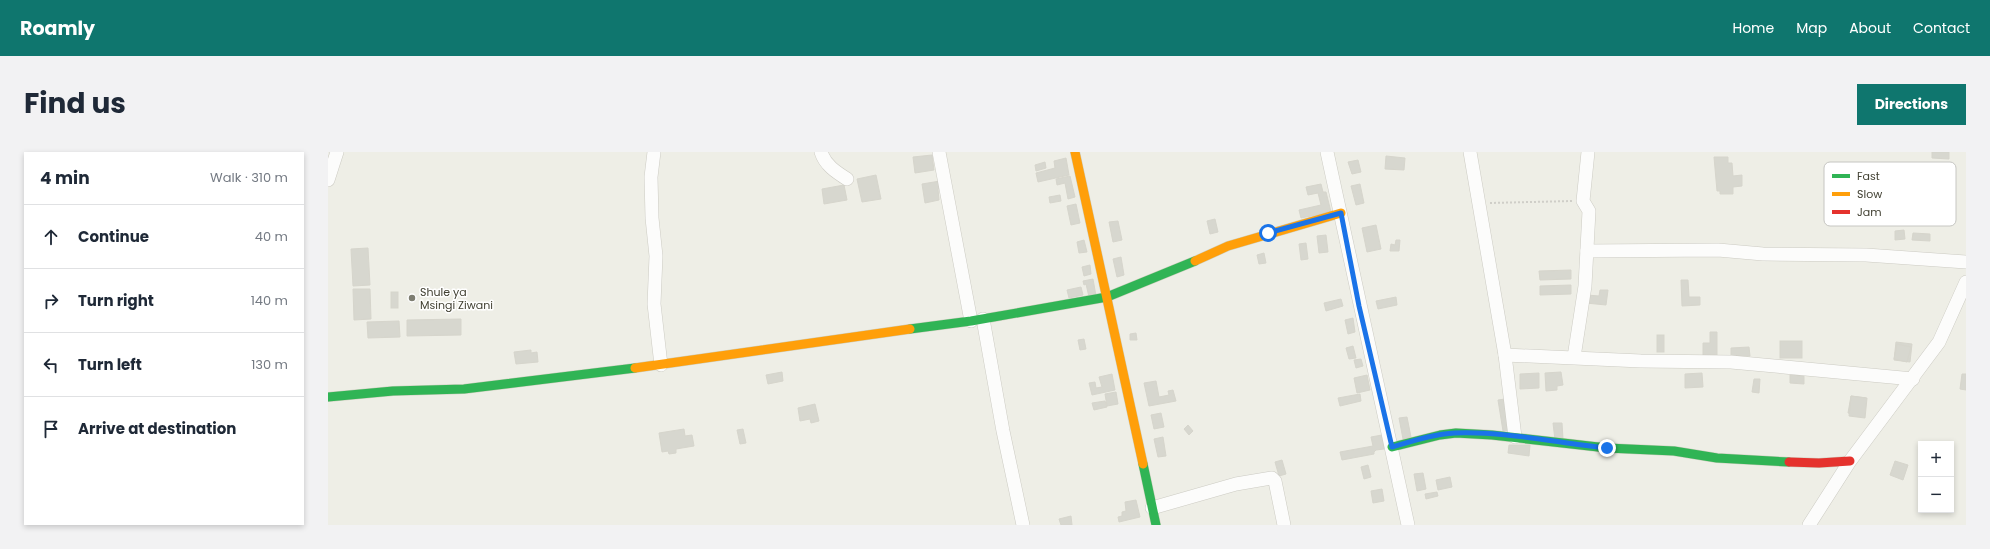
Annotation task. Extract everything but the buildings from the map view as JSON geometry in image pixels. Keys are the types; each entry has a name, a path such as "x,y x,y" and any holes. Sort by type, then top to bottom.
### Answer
{"street":[{"path":"328,180 338,152"},
{"path":"654,152 651,177 652,218 656,256 654,304 661,364"},
{"path":"821,152 823,159 847,179"},
{"path":"939,152 1023,525"},
{"path":"1075,152 1156,525"},
{"path":"1327,152 1341,213 1359,306 1392,447 1408,525"},
{"path":"1470,152 1504,355 1515,437"},
{"path":"1574,358 1585,286 1589,211 1583,201 1588,152"},
{"path":"328,397 393,391 464,389 661,364 830,339 977,320 1106,297 1158,277 1228,246 1341,213"},
{"path":"1587,251 1718,250 1763,254 1866,255 1966,262"},
{"path":"1809,525 1850,461 1913,379 1939,342 1966,282"},
{"path":"1504,355 1731,362 1913,379"},
{"path":"1392,447 1440,435 1456,433 1515,437 1607,448 1674,451 1717,458 1819,463 1850,461"},
{"path":"1152,508 1236,484 1272,478 1275,481 1284,525"}],"path":[{"path":"1478,203 1583,201"}],"traffic: fast":[{"path":"910,329 971,321 1107,297 1195,261"},
{"path":"328,397 393,391 464,389 635,368"},
{"path":"1392,447 1440,435 1456,433 1492,435 1607,448 1674,451 1717,458 1789,462"},
{"path":"1143,464 1156,525"}],"traffic: slow":[{"path":"1075,152 1143,464"},
{"path":"1195,261 1228,246 1341,213"},
{"path":"635,368 910,329"}],"traffic: jam":[{"path":"1789,462 1819,463 1850,461"}],"place":[{"name":"Shule ya Msingi Ziwani","path":"412,298"}],"route":[{"path":"1268,233 1341,213 1359,306 1392,447 1424,438 1456,433 1492,435 1607,448"}]}
